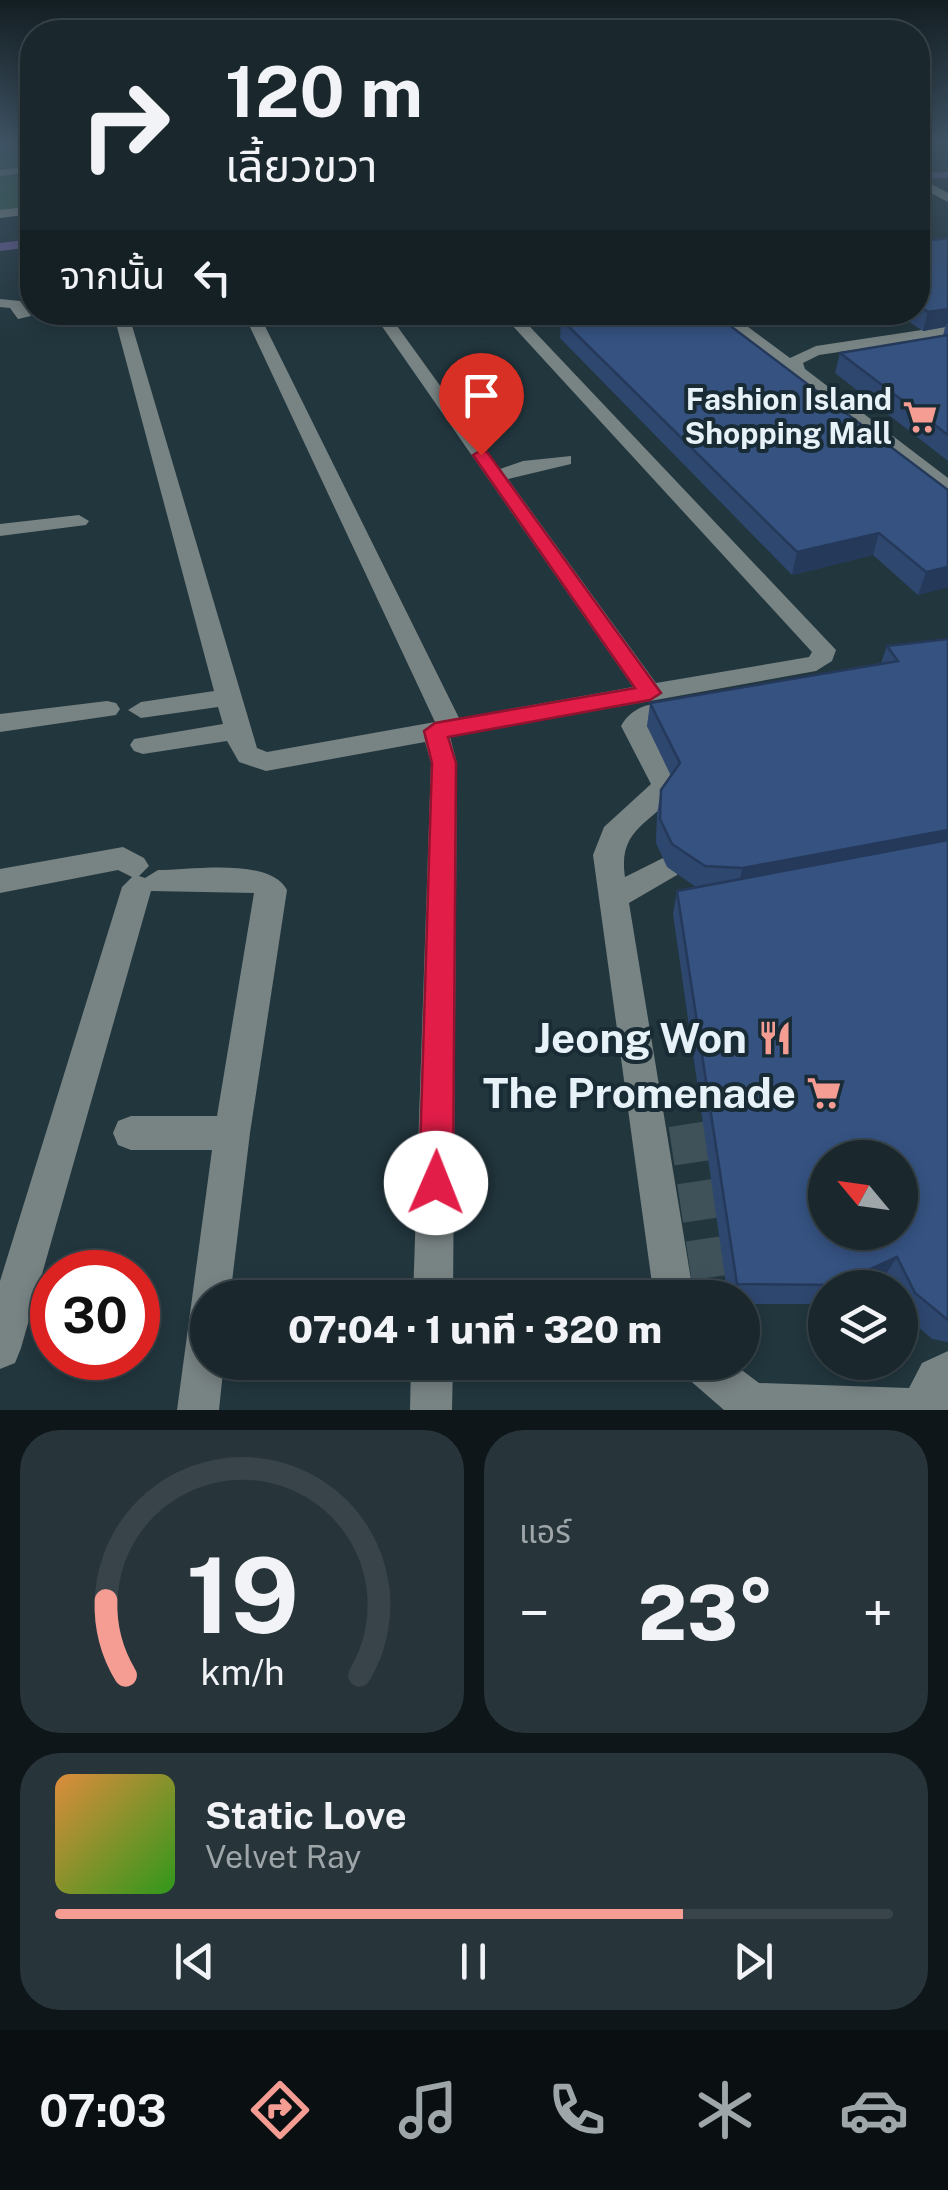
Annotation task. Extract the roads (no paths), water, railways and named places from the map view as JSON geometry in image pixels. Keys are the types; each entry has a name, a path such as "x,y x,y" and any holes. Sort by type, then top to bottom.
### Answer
{"street":[{"path":"124,325 236,730 248,755 266,762 822,660 824,650 519,325"},
{"path":"256,325 443,730 434,1280"},
{"path":"388,325 650,693"},
{"path":"736,325 948,487"},
{"path":"798,371 795,363 799,356 948,331"},
{"path":"918,336 948,354"},
{"path":"496,477 564,460"},
{"path":"0,530 79,521"},
{"path":"671,1280 609,844 662,793 666,783 634,726 642,714 818,687"},
{"path":"141,710 227,697"},
{"path":"0,723 108,709"},
{"path":"144,745 236,730"},
{"path":"0,881 123,858 143,878 260,881 272,890 212,1280"},
{"path":"614,897 667,868"},
{"path":"0,1348 143,878"},
{"path":"132,1133 232,1133"},
{"path":"716,1386 756,1404 929,1410 930,1386 935,1378 948,1372"},
{"path":"198,1410 201,1380"},
{"path":"431,1410 432,1380"}],"waterway":[{"path":"0,247 20,244"}],"tunnel":[{"path":"688,1124 711,1280"}],"place":[{"name":"Fashion Island Shopping Mall","path":"920,417"},
{"name":"Jeong Won","path":"775,1038"},
{"name":"The Promenade","path":"824,1093"}]}
